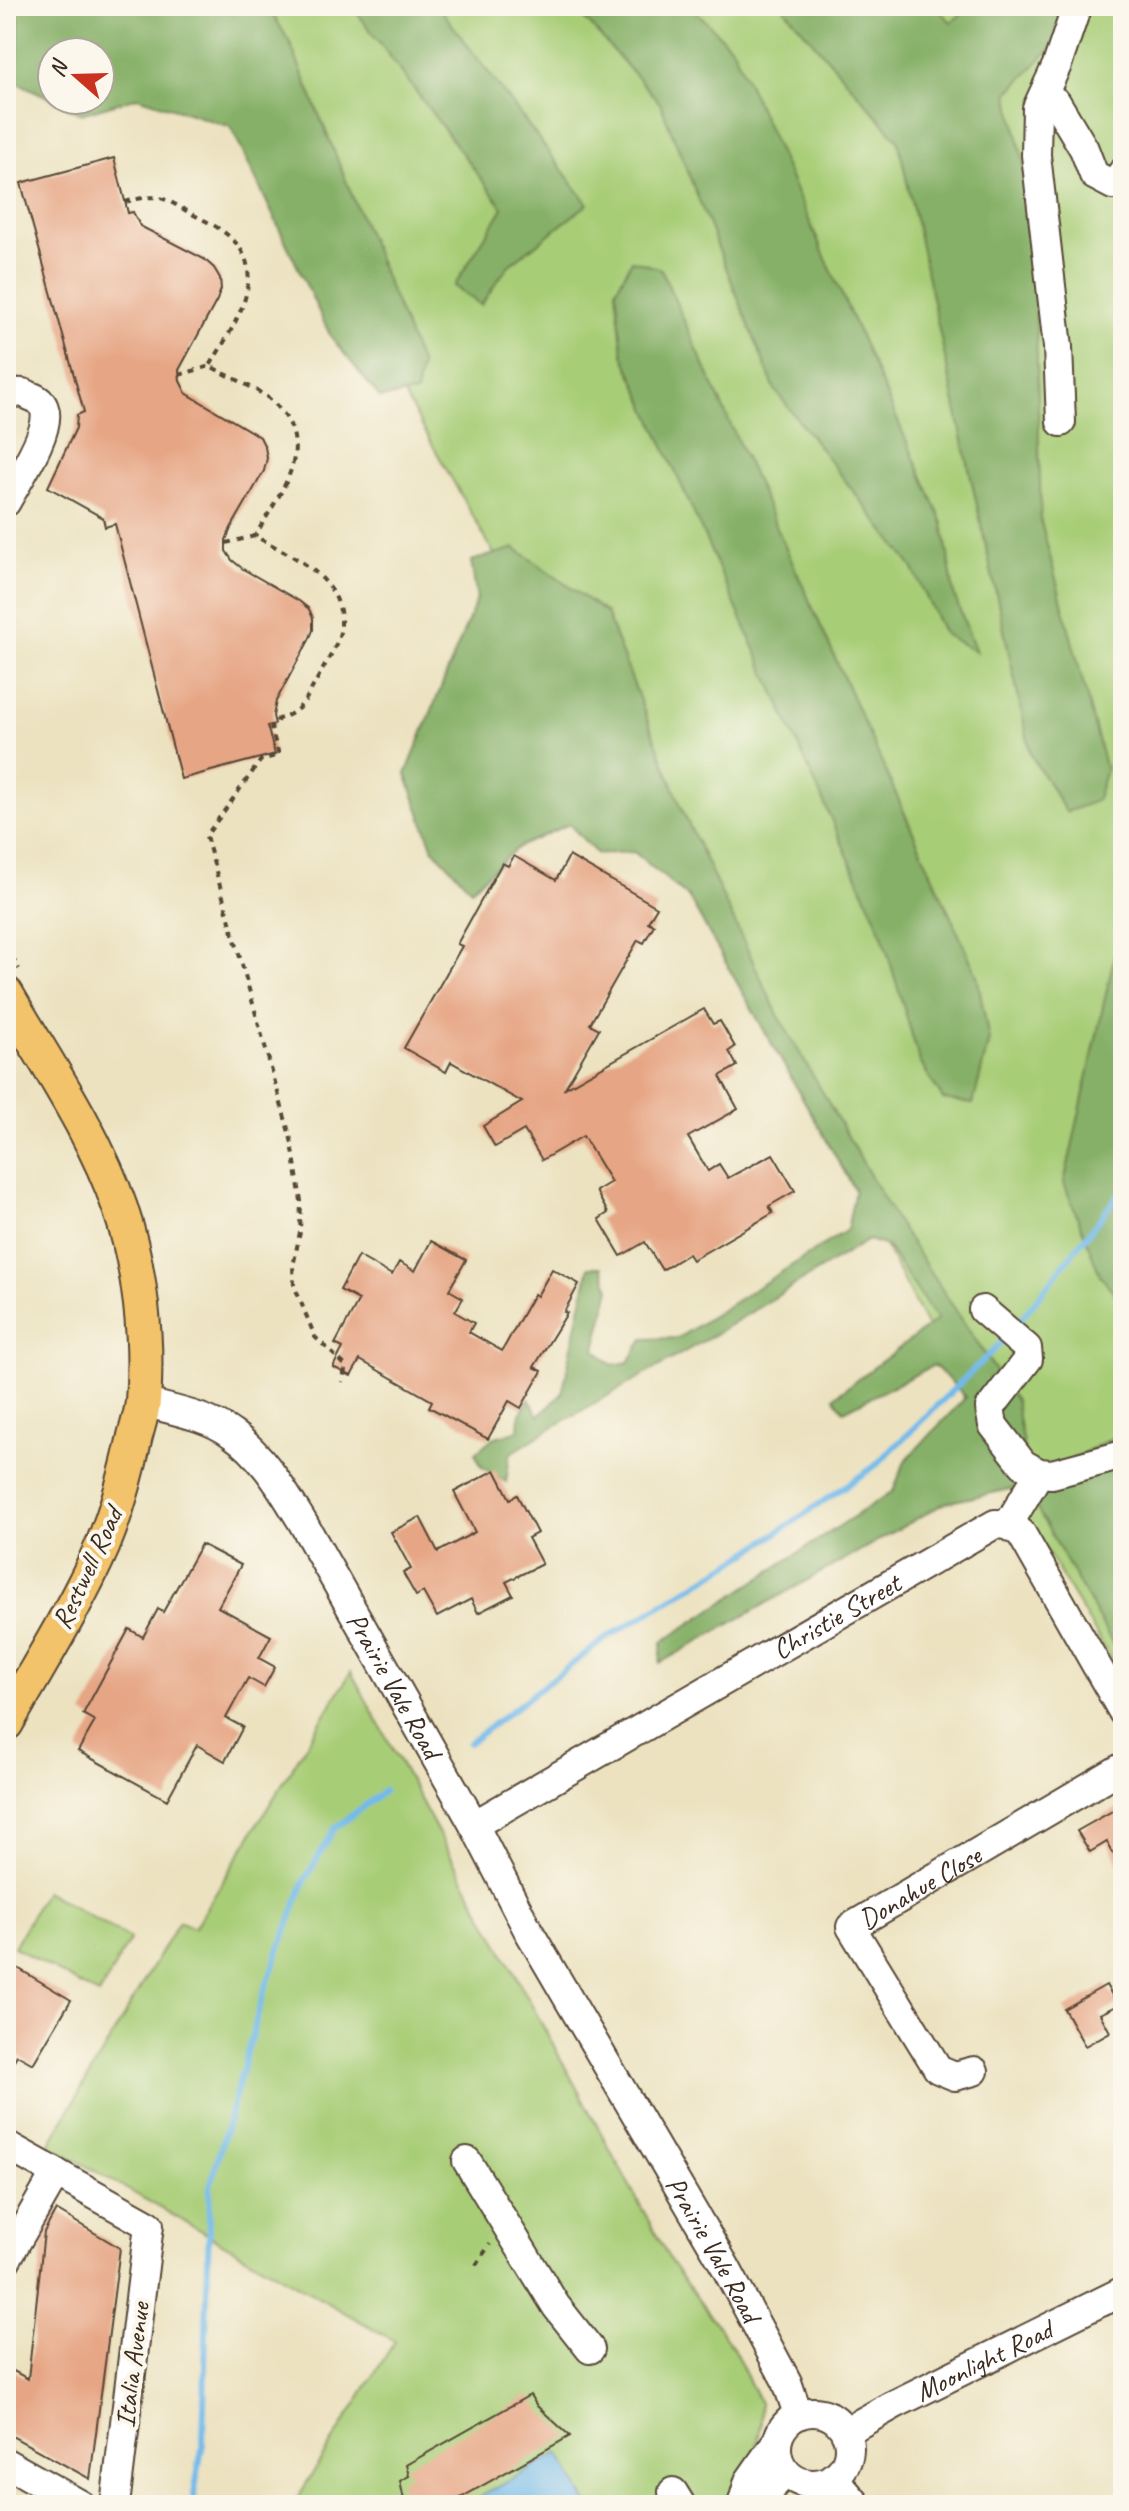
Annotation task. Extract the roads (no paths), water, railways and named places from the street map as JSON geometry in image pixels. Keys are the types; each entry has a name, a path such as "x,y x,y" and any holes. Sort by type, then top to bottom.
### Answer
{"main road":[{"path":"6,994 97,1152 121,1210 138,1279 143,1339 143,1402"},
{"name":"Restwell Road","path":"6,1723 75,1602 102,1547 126,1479 143,1402"}],"street":[{"path":"1061,422 1058,347 1036,155 1037,108 1057,65 1077,6"},
{"path":"1043,96 1056,102 1084,149 1094,175 1113,185 1123,172"},
{"path":"6,396 14,392 36,398 44,408 45,418 42,433 6,502"},
{"path":"983,1310 1027,1348 1028,1359 990,1408 993,1425 1023,1464 1039,1473 1052,1474 1123,1455"},
{"name":"Prairie Vale Road","path":"143,1402 217,1425 232,1433 261,1461 303,1523 474,1825 528,1930 725,2266 780,2368 798,2414"},
{"path":"1039,1473 1008,1525 1021,1533 1123,1712"},
{"name":"Christie Street","path":"474,1825 995,1524 1008,1525"},
{"name":"Donahue Close","path":"974,2071 955,2076 938,2069 851,1927 1123,1767"},
{"path":"6,2145 56,2173 6,2260"},
{"path":"467,2161 556,2306 579,2331 590,2349"},
{"name":"Italia Avenue","path":"56,2173 149,2225 115,2505"},
{"name":"Moonlight Road","path":"845,2432 1123,2291"},
{"path":"820,2412 839,2423 845,2432 849,2442 846,2462 833,2477 814,2484 794,2479 786,2472 776,2452 777,2441 781,2430 798,2414 820,2412"},
{"path":"742,2505 749,2481 777,2441"},
{"path":"6,2463 81,2505"},
{"path":"762,2505 766,2493 786,2472"},
{"path":"833,2477 857,2505"}],"water":[{"path":"559,2453 588,2505 466,2505"}],"waterway":[{"path":"1014,1328 1123,1189"},
{"path":"469,1743 605,1639 746,1554 875,1466 1004,1340"},
{"path":"192,2505 203,2443 210,2187 264,1992 304,1882 334,1829 384,1791"}]}
